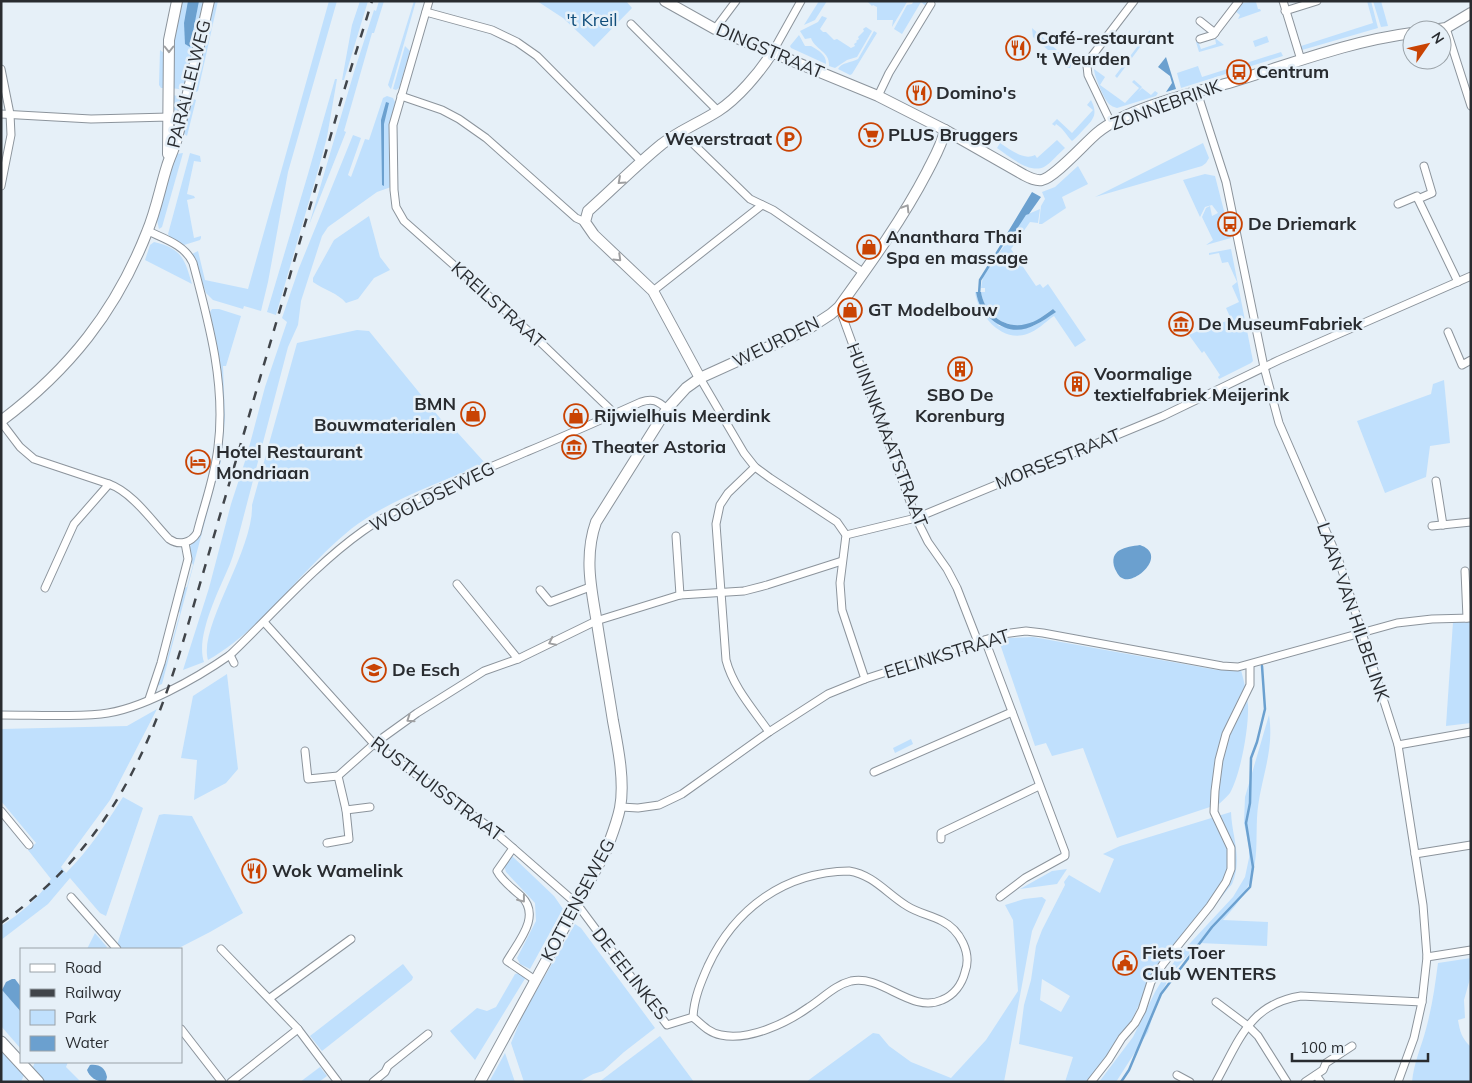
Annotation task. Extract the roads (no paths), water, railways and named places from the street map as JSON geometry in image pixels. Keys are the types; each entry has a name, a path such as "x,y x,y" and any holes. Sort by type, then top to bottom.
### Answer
{"main road":[{"path":"1,1042 20,1063"},
{"path":"20,1063 38,1082"}],"street":[{"name":"PARALLELWEG","path":"167,165 169,40 177,1"},
{"name":"PARALLELWEG","path":"1,421 41,390 82,346 117,295 148,232 167,165 178,135 209,1"},
{"name":"KREILSTRAAT","path":"429,1 393,126 394,190 399,215 534,336 614,414"},
{"name":"DINGSTRAAT","path":"665,1 715,29 878,96 945,130"},
{"path":"715,29 736,1"},
{"path":"585,222 588,211 661,145 680,131 718,111 731,101 761,70 801,1"},
{"path":"1200,39 1213,35 1239,1"},
{"path":"1283,1 1301,60"},
{"path":"1285,11 1317,1"},
{"path":"1111,123 1089,80 1087,70 1092,56 1130,3"},
{"path":"878,96 889,73 931,4"},
{"path":"426,12 492,30 518,42 537,56 642,162"},
{"path":"1452,24 1471,13"},
{"path":"1200,20 1215,33"},
{"path":"631,24 718,111"},
{"name":"ZONNEBRINK","path":"945,130 1024,175 1038,180 1050,176 1092,137 1111,123 1164,102 1362,41 1402,35"},
{"path":"1452,47 1471,106"},
{"path":"1,69 10,114 11,135 1,186"},
{"name":"LAAN VAN HILBELINK","path":"1196,92 1226,182 1264,367 1279,423 1339,561 1398,745 1423,905 1427,957 1422,1002 1414,1038 1398,1082"},
{"path":"401,96 442,110 459,119 486,138 576,218 585,222 594,235 653,291 700,378 744,453 755,467 837,522 846,534 840,583 842,610 865,679"},
{"path":"1,114 91,119 169,117 181,120"},
{"name":"WEURDEN","path":"700,378 808,329 839,307 864,273 917,191 943,141 945,130"},
{"path":"680,131 750,199 773,210 864,273"},
{"path":"1418,199 1432,193 1424,166"},
{"path":"1398,204 1417,196 1458,282"},
{"path":"653,291 762,205"},
{"path":"1,421 20,447 34,459 117,487 169,539 177,543 185,543 194,537 197,532 218,448 220,410 217,371 208,322 190,257 182,248 148,232"},
{"name":"MORSESTRAAT","path":"846,534 916,518 1163,416 1264,367 1471,276"},
{"name":"HUININKMAATSTRAAT","path":"839,307 916,518 928,542 947,568 981,641 1012,712 1065,856 1025,878 1000,897"},
{"path":"1448,332 1462,364 1471,360"},
{"name":"KOTTENSEWEG","path":"480,1082 606,852 621,806 621,774 618,749 590,587 589,558 591,537 596,522 667,409 686,388 700,378"},
{"name":"WOOLDSEWEG","path":"1,715 101,714 125,709 149,699 209,669 230,655 339,550 363,531 394,512 481,470 648,399 658,401 667,409"},
{"path":"755,467 728,493 720,505 716,524 726,660 729,672 769,732"},
{"path":"1436,481 1443,525"},
{"path":"46,588 74,524 109,484"},
{"path":"1432,526 1471,522"},
{"path":"676,536 680,595"},
{"path":"149,699 161,663 188,559 185,543"},
{"path":"306,751 308,778 338,776 374,744 484,671 518,659 596,621 680,595 744,591 842,561"},
{"path":"1465,571 1469,618"},
{"path":"457,584 518,659"},
{"path":"540,590 550,602 590,587"},
{"name":"EELINKSTRAAT","path":"621,806 638,808 659,804 682,794 769,732 828,694 865,679 1004,634 1026,631 1043,633 1222,666 1238,667 1397,623 1432,619 1469,618"},
{"name":"RUSTHUISSTRAAT","path":"264,622 374,744 489,827 577,904"},
{"path":"230,655 234,662"},
{"path":"1090,1082 1135,1023 1142,1010 1151,982 1210,906 1226,882 1231,869 1231,848 1214,812 1215,791 1219,760 1226,734 1250,686 1250,665"},
{"path":"874,772 1012,712"},
{"path":"1398,745 1471,732"},
{"path":"327,843 349,839 346,810 338,776"},
{"path":"941,839 941,832 1039,786"},
{"path":"346,810 370,807"},
{"path":"1,811 29,845"},
{"path":"1416,854 1471,845"},
{"path":"513,848 497,871 500,877 525,900 530,912 529,923 506,961 535,980"},
{"name":"DE EELINKES","path":"849,872 865,875 916,912 944,922 957,934 964,945 967,956 962,982 950,995 942,1000 928,1003 914,1000 876,984 863,980 853,980 842,983 793,1018 758,1032 720,1036 708,1030 693,1017 693,1005 700,984 722,939 734,924 754,904 768,894 817,874 849,872"},
{"path":"71,897 116,948"},
{"name":"DE EELINKES","path":"577,904 668,1025 693,1017"},
{"path":"270,998 350,938"},
{"path":"221,949 298,1029 338,1082"},
{"path":"1427,957 1471,950"},
{"path":"1216,1082 1248,1026 1270,1005 1284,999 1301,996 1422,1002"},
{"path":"1216,1002 1258,1036 1287,1082"},
{"path":"230,1082 298,1029"},
{"path":"182,1030 222,1082"},
{"path":"373,1082 385,1072 388,1066 428,1034"},
{"path":"1305,1082 1323,1070 1326,1063 1352,1046"},
{"path":"1177,1075 1190,1082"},
{"path":"1316,1075 1321,1082"}],"water":[{"path":"188,1 199,1 190,47 185,44 184,23"},
{"path":"1166,57 1176,89 1166,92 1172,83 1170,76 1158,67"},
{"path":"386,102 389,103 384,124 384,186 382,185 381,120"},
{"path":"1032,192 1041,197 1029,214 1026,215 1007,244 1003,240"},
{"path":"976,292 981,292 986,307 991,313 1003,322 1011,324 1030,323 1053,309 1056,312 1032,327 1016,330 1008,329 985,313 979,304"},
{"path":"1140,545 1148,550 1151,556 1150,562 1141,574 1134,578 1122,578 1115,569 1113,562 1116,553 1124,548"},
{"path":"15,979 20,986 20,1011 2,990 6,982"},
{"path":"90,1065 97,1065 105,1071 106,1081 97,1081 92,1078 87,1070"}],"waterway":[{"path":"979,294 980,280 1005,240"},
{"path":"1121,1082 1129,1070 1161,994 1212,927 1250,887 1253,867 1246,823 1250,803 1251,758 1265,709 1262,666"}],"railway":[{"path":"1,923 37,895 68,865 94,833 117,799 137,763 154,725 183,642 342,97 372,1"}],"place":[{"name":"Café-restaurant 't Weurden","path":"1018,48"},
{"name":"Centrum","path":"1239,72"},
{"name":"Domino's","path":"919,93"},
{"name":"PLUS Bruggers","path":"871,135"},
{"name":"Weverstraat","path":"789,139"},
{"name":"De Driemark","path":"1230,224"},
{"name":"Ananthara Thai Spa en massage","path":"869,247"},
{"name":"GT Modelbouw","path":"850,310"},
{"name":"De MuseumFabriek","path":"1181,324"},
{"name":"SBO De Korenburg","path":"960,369"},
{"name":"Voormalige textielfabriek Meijerink","path":"1077,384"},
{"name":"BMN Bouwmaterialen","path":"473,414"},
{"name":"Rijwielhuis Meerdink","path":"576,416"},
{"name":"Theater Astoria","path":"574,447"},
{"name":"Hotel Restaurant Mondriaan","path":"198,462"},
{"name":"De Esch","path":"374,670"},
{"name":"Wok Wamelink","path":"254,871"},
{"name":"Fiets Toer Club WENTERS","path":"1125,963"}],"park label":[{"name":"'t Kreil","path":"592,20"}]}
